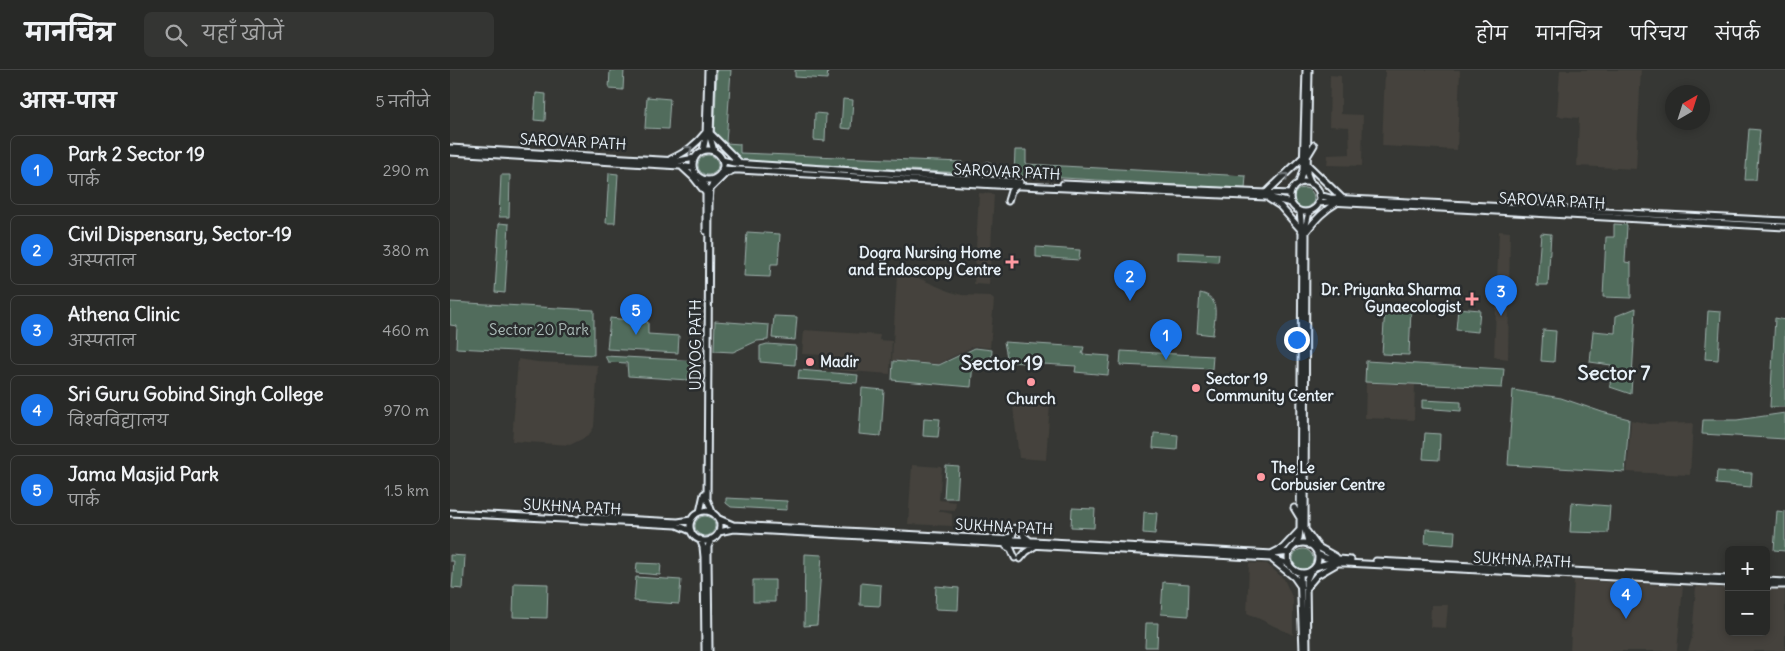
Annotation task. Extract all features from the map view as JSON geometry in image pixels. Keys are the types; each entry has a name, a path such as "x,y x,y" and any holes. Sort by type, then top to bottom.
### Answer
{"main road":[{"path":"708,133 714,151 722,160 722,169 715,178 708,180 701,178 694,168 694,158 703,151 708,133 710,70"},
{"path":"1308,70 1304,132 1305,157 1307,174 1319,195 1318,203 1309,212 1294,208 1290,194 1292,189 1300,184 1311,184"},
{"path":"1300,184 1305,157 1308,70"},
{"path":"1297,131 1304,132"},
{"path":"668,160 685,153 708,133"},
{"path":"708,133 740,163"},
{"path":"1304,232 1267,195 1305,157 1314,145"},
{"name":"SAROVAR PATH","path":"450,148 685,161 694,158"},
{"path":"703,151 714,151"},
{"name":"SAROVAR PATH","path":"450,152 694,168"},
{"name":"SAROVAR PATH","path":"722,160 740,163 975,179 1267,195 1291,202"},
{"path":"1304,232 1316,218 1340,200 1307,164"},
{"path":"680,166 708,191 725,174 736,168"},
{"path":"975,179 988,166"},
{"name":"SAROVAR PATH","path":"722,169 736,168 1017,185 1267,195 1290,194"},
{"name":"UDYOG PATH","path":"701,178 708,191 707,499 712,512"},
{"name":"UDYOG PATH","path":"700,512 704,497 708,191 715,178"},
{"path":"1008,202 1011,191 1017,185"},
{"name":"SAROVAR PATH","path":"1319,195 1340,200 1785,226"},
{"name":"SAROVAR PATH","path":"1318,203 1340,200 1785,221"},
{"path":"1300,211 1304,232 1303,530 1296,546 1290,552 1289,564 1300,573 1310,572"},
{"path":"1300,519 1304,232 1309,212"},
{"path":"1294,508 1309,545"},
{"name":"SUKHNA PATH","path":"450,511 678,522 691,520"},
{"name":"SUKHNA PATH","path":"450,511 677,525 691,531"},
{"path":"707,651 708,546 719,532 720,523 712,512 700,512 691,520 691,531 700,539 712,539"},
{"name":"SUKHNA PATH","path":"718,519 733,525 1035,546 1271,556 1290,552"},
{"path":"999,542 1012,536 1018,528 1030,541"},
{"name":"SUKHNA PATH","path":"719,532 733,529 999,542 1030,541 1271,556 1289,564"},
{"path":"1303,530 1271,556 1304,588"},
{"path":"1303,530 1321,550 1340,561 1317,575 1304,588"},
{"path":"700,539 704,547 707,651"},
{"path":"999,542 1010,548 1017,558 1035,546"},
{"path":"1296,546 1301,544 1314,548 1318,561 1310,572 1304,588 1303,651"},
{"name":"SUKHNA PATH","path":"1317,554 1340,561 1725,583"},
{"name":"SUKHNA PATH","path":"1315,567 1321,564 1340,561 1725,579"},
{"path":"1300,573 1304,588 1307,651"},
{"path":"1770,583 1785,584"}],"shaded area":[{"path":"1385,70 1460,70 1457,150 1382,146"},
{"path":"1560,70 1641,70 1636,169 1577,166 1579,118 1557,116"},
{"path":"1330,75 1341,76 1341,114 1363,115 1362,166 1327,165 1328,155 1350,154 1349,127 1329,126"},
{"path":"979,193 994,194 989,285 974,284"},
{"path":"1499,231 1510,232 1508,359 1494,357"},
{"path":"897,275 921,279 962,295 990,296 994,300 990,348 974,346 938,364 892,360"},
{"path":"804,330 880,335 879,340 892,341 890,374 820,369 821,355 802,354"},
{"path":"518,359 598,365 594,427 588,436 570,445 512,441"},
{"path":"1366,383 1415,385 1414,420 1365,418"},
{"path":"1012,398 1050,403 1046,460 1019,458"},
{"path":"1631,420 1649,424 1693,423 1690,475 1627,472"},
{"path":"912,465 942,467 939,500 956,502 955,510 939,509 939,511 952,514 952,526 908,524"},
{"path":"1249,563 1267,564 1284,579 1293,599 1293,635 1247,613"},
{"path":"1574,580 1683,586 1677,651 1570,651"},
{"path":"1696,586 1725,588 1725,636 1770,636 1770,589 1785,590 1785,651 1688,651 1692,638"},
{"path":"1431,605 1448,605 1446,628 1430,627"}],"green space":[{"path":"610,70 624,70 623,90 609,89"},
{"path":"717,70 731,70 726,143 740,144 740,153 962,162 962,173 738,160 725,154 714,139"},
{"path":"795,70 828,70 827,79 795,77"},
{"path":"536,93 546,94 545,121 534,120"},
{"path":"647,97 670,99 668,129 645,128"},
{"path":"843,99 853,100 851,129 841,128"},
{"path":"815,113 826,114 825,141 814,140"},
{"path":"1749,129 1760,130 1756,180 1745,180"},
{"path":"1015,150 1026,150 1026,164 1246,176 1245,189 1014,175"},
{"path":"708,155 715,158 718,165 715,172 708,175 701,172 698,165 701,158"},
{"path":"609,173 618,174 615,223 606,223"},
{"path":"501,175 510,175 509,217 499,217"},
{"path":"1304,188 1311,191 1314,198 1311,205 1304,208 1297,205 1294,198 1297,191"},
{"path":"499,223 509,224 505,293 495,292"},
{"path":"1614,224 1627,225 1625,262 1631,263 1631,298 1603,297 1606,237 1614,237"},
{"path":"747,232 780,234 778,264 771,264 770,277 744,276"},
{"path":"1541,233 1551,234 1548,285 1537,285"},
{"path":"1036,247 1080,250 1079,260 1036,257"},
{"path":"1178,252 1219,254 1218,262 1178,260"},
{"path":"1200,293 1207,295 1214,304 1213,335 1197,333"},
{"name":"Sector 20 Park","path":"450,302 594,310 594,355 456,348 457,326 450,325"},
{"path":"1385,308 1411,310 1409,355 1382,354"},
{"path":"1458,308 1480,310 1478,332 1456,330"},
{"path":"1636,308 1631,394 1610,387 1611,365 1590,362 1593,331 1615,333 1616,316"},
{"path":"1708,311 1721,312 1718,360 1705,359"},
{"path":"774,316 797,317 795,340 772,338"},
{"path":"610,318 648,322 648,334 679,336 678,353 607,349"},
{"path":"1775,318 1785,320 1785,407 1770,407"},
{"path":"715,321 769,325 768,340 757,341 733,352 714,351"},
{"path":"1543,330 1556,331 1554,362 1541,361"},
{"path":"1004,342 1084,347 1082,354 1110,356 1108,375 1075,372 1076,366 1008,362"},
{"path":"767,344 796,346 795,365 760,362 760,346"},
{"path":"975,348 992,350 991,363 973,362 971,387 892,380 893,361 939,365"},
{"path":"1121,351 1213,356 1212,369 1120,365"},
{"path":"605,356 700,361 699,376 688,375 688,380 628,376 627,363 608,362"},
{"path":"1366,361 1504,369 1502,388 1365,382"},
{"path":"799,370 858,375 857,383 798,379"},
{"path":"862,388 884,390 881,436 859,434"},
{"path":"1513,390 1561,398 1629,419 1625,472 1508,465"},
{"path":"1422,400 1461,402 1461,411 1422,408"},
{"path":"1785,413 1785,439 1702,434 1703,420 1737,420"},
{"path":"924,418 940,419 938,437 923,436"},
{"path":"1154,433 1178,435 1177,450 1153,448"},
{"path":"1425,433 1440,434 1439,460 1423,459"},
{"path":"946,466 959,467 957,498 944,498"},
{"path":"1717,471 1752,473 1751,487 1716,484"},
{"path":"726,498 787,501 787,510 731,507 726,503"},
{"path":"1572,503 1610,506 1608,533 1570,532"},
{"path":"1072,508 1095,509 1094,528 1071,527"},
{"path":"1777,511 1785,512 1785,551 1774,550"},
{"path":"1144,512 1157,513 1155,534 1143,533"},
{"path":"705,516 712,519 715,526 712,533 705,536 698,533 695,526 698,519"},
{"path":"1426,529 1455,531 1454,545 1425,543"},
{"path":"1303,549 1310,552 1313,559 1310,566 1303,569 1296,566 1293,559 1296,552"},
{"path":"805,554 822,555 817,625 804,626"},
{"path":"450,555 465,556 463,589 452,588 454,561 450,561"},
{"path":"637,563 661,564 660,575 636,573"},
{"path":"636,577 681,580 679,604 634,601"},
{"path":"753,580 775,580 775,602 753,602"},
{"path":"1163,582 1189,584 1188,616 1161,614"},
{"path":"514,583 548,584 547,618 513,617"},
{"path":"861,583 881,585 880,606 860,605"},
{"path":"936,586 959,588 958,610 935,609"},
{"path":"1146,623 1158,623 1157,647 1145,647"}],"place":[{"name":"Dogra Nursing Home and Endoscopy Centre","path":"1012,262"},
{"name":"Dr. Priyanka Sharma Gynaecologist","path":"1472,299"},
{"name":"Civil Dispensary, Sector-19","path":"1130,301"},
{"name":"Athena Clinic","path":"1501,316"},
{"name":"Jama Masjid Park","path":"636,335"},
{"name":"Park 2 Sector 19","path":"1166,360"},
{"name":"Madir","path":"810,362"},
{"name":"Church","path":"1031,382"},
{"name":"Sector 19 Community Center","path":"1196,388"},
{"name":"The Le Corbusier Centre","path":"1261,477"},
{"name":"Sri Guru Gobind Singh College","path":"1626,619"}],"district":[{"name":"Sector 19","path":"1002,363"},
{"name":"Sector 7","path":"1614,373"}]}
